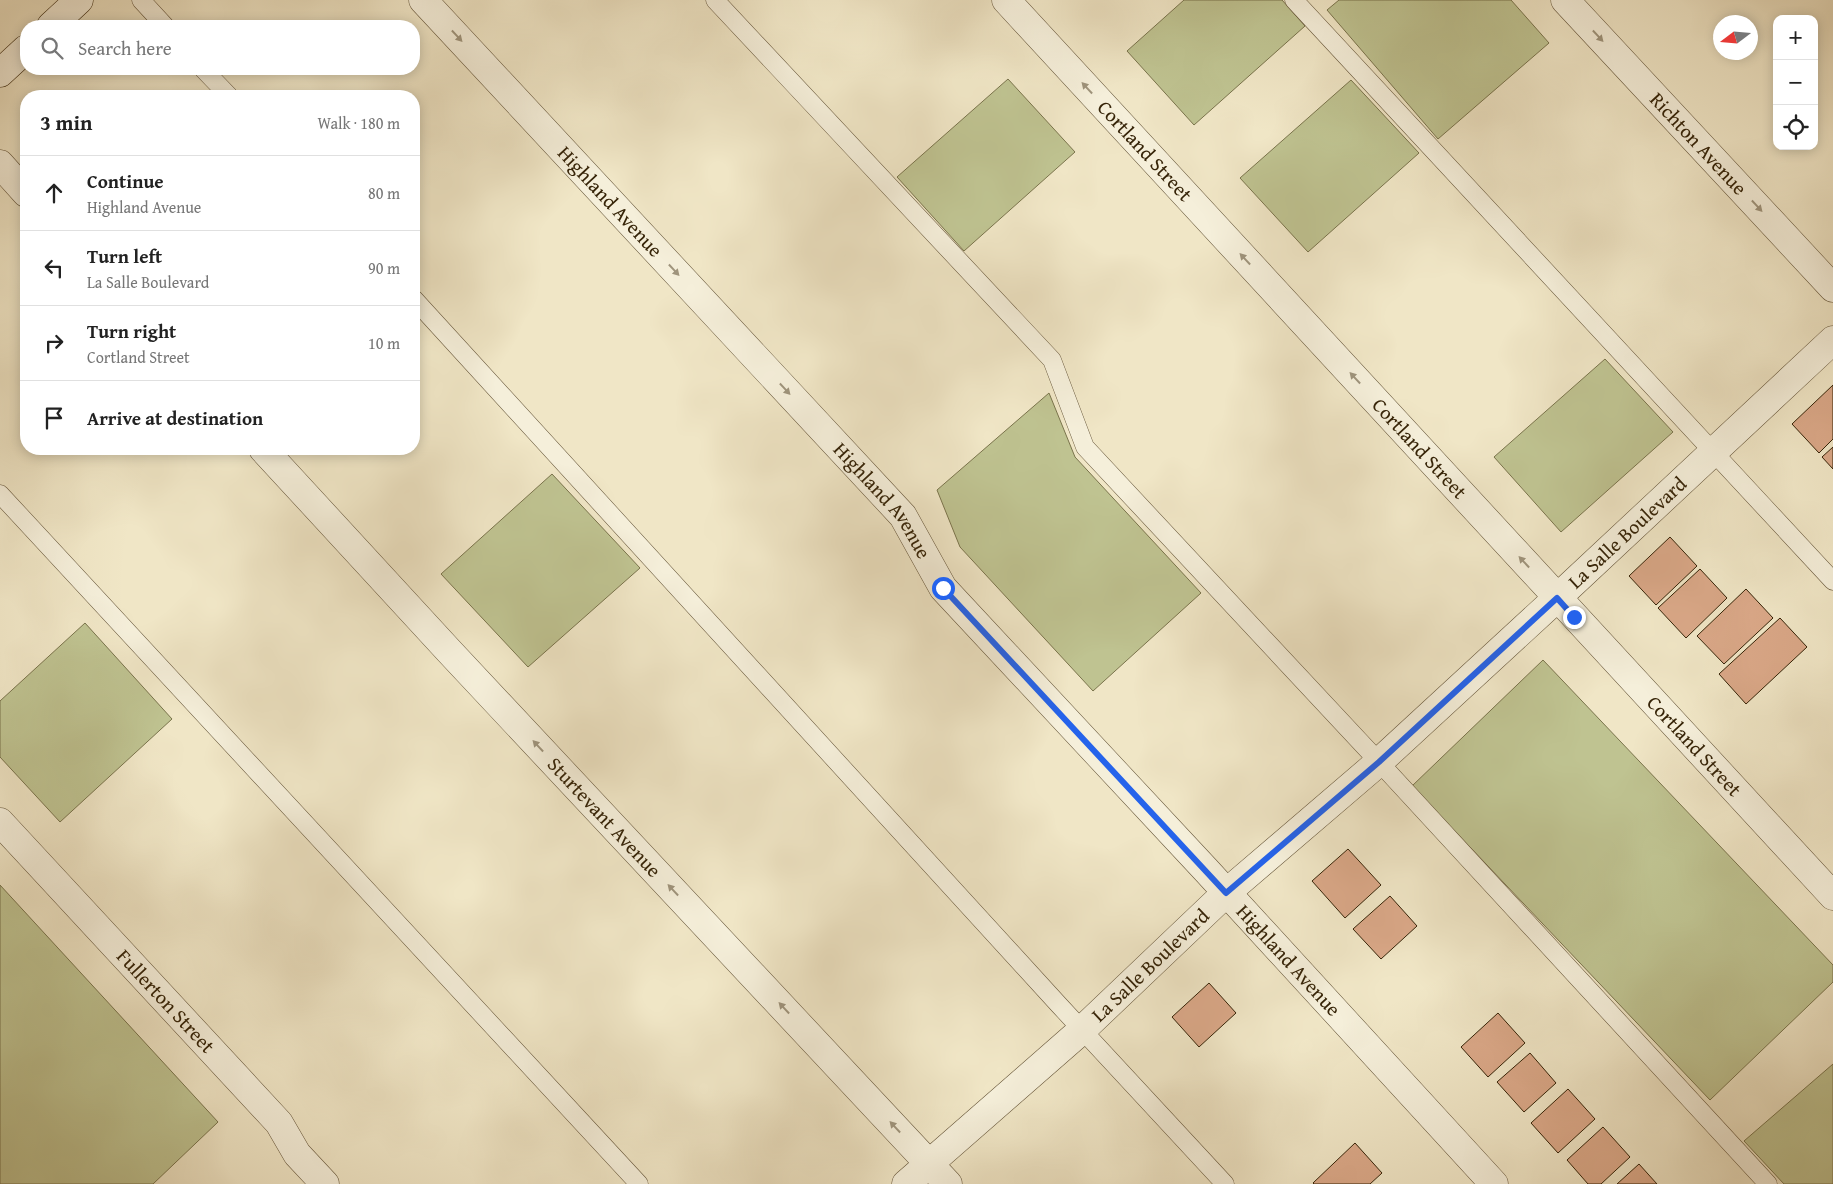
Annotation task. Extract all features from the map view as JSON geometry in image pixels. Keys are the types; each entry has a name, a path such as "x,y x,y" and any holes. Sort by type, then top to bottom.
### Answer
{"street":[{"path":"57,20 79,0"},
{"name":"Highland Avenue","path":"424,0 903,516 943,588 1494,1184"},
{"name":"Cortland Street","path":"1006,0 1833,896"},
{"name":"Richton Avenue","path":"1565,0 1833,288"},
{"path":"0,73 20,55"},
{"path":"0,164 20,186"},
{"name":"La Salle Boulevard","path":"906,1184 1082,1030 1226,893 1379,762 1833,340"},
{"name":"Sturtevant Avenue","path":"268,455 948,1184"},
{"name":"Fullerton Street","path":"0,822 279,1123 297,1154 325,1184"}],"lane":[{"path":"141,0 159,20"},
{"path":"715,0 1052,360 1085,447 1379,762 1768,1184"},
{"path":"1294,0 1833,581"},
{"path":"209,75 222,90"},
{"path":"420,306 1225,1184"},
{"path":"0,494 639,1184"}],"green space":[{"path":"1184,0 1282,0 1305,26 1194,125 1127,51"},
{"path":"1339,0 1511,0 1549,43 1438,139 1327,10"},
{"path":"1008,79 1075,152 964,251 897,177"},
{"path":"1351,80 1419,153 1308,252 1240,178"},
{"path":"1605,359 1673,432 1561,532 1494,457"},
{"path":"1049,393 1075,457 1201,593 1093,691 960,547 937,490"},
{"path":"552,474 640,568 528,667 441,574"},
{"path":"85,623 172,719 60,822 0,757 0,701"},
{"path":"1543,660 1833,965 1833,982 1710,1100 1412,786"},
{"path":"0,885 218,1122 153,1184 0,1184"},
{"path":"1833,1064 1833,1184 1784,1184 1744,1141"}],"building":[{"path":"1833,385 1833,439 1819,453 1792,424"},
{"path":"1833,447 1833,469 1822,457"},
{"path":"1670,537 1697,566 1656,605 1629,576"},
{"path":"1700,569 1727,598 1686,638 1658,608"},
{"path":"1746,589 1773,618 1724,664 1697,636"},
{"path":"1780,618 1807,647 1746,704 1719,674"},
{"path":"1348,849 1381,885 1345,918 1312,881"},
{"path":"1390,896 1417,926 1381,959 1353,929"},
{"path":"1209,983 1236,1013 1199,1047 1172,1017"},
{"path":"1498,1013 1525,1043 1488,1077 1461,1047"},
{"path":"1530,1053 1556,1083 1524,1112 1497,1082"},
{"path":"1568,1089 1595,1119 1558,1153 1531,1123"},
{"path":"1603,1127 1630,1157 1601,1184 1588,1184 1567,1160"},
{"path":"1355,1143 1382,1173 1370,1184 1313,1183"},
{"path":"1639,1164 1657,1184 1617,1184"}],"route":[{"path":"943,588 1226,893 1379,762 1557,598 1574,617"}]}
